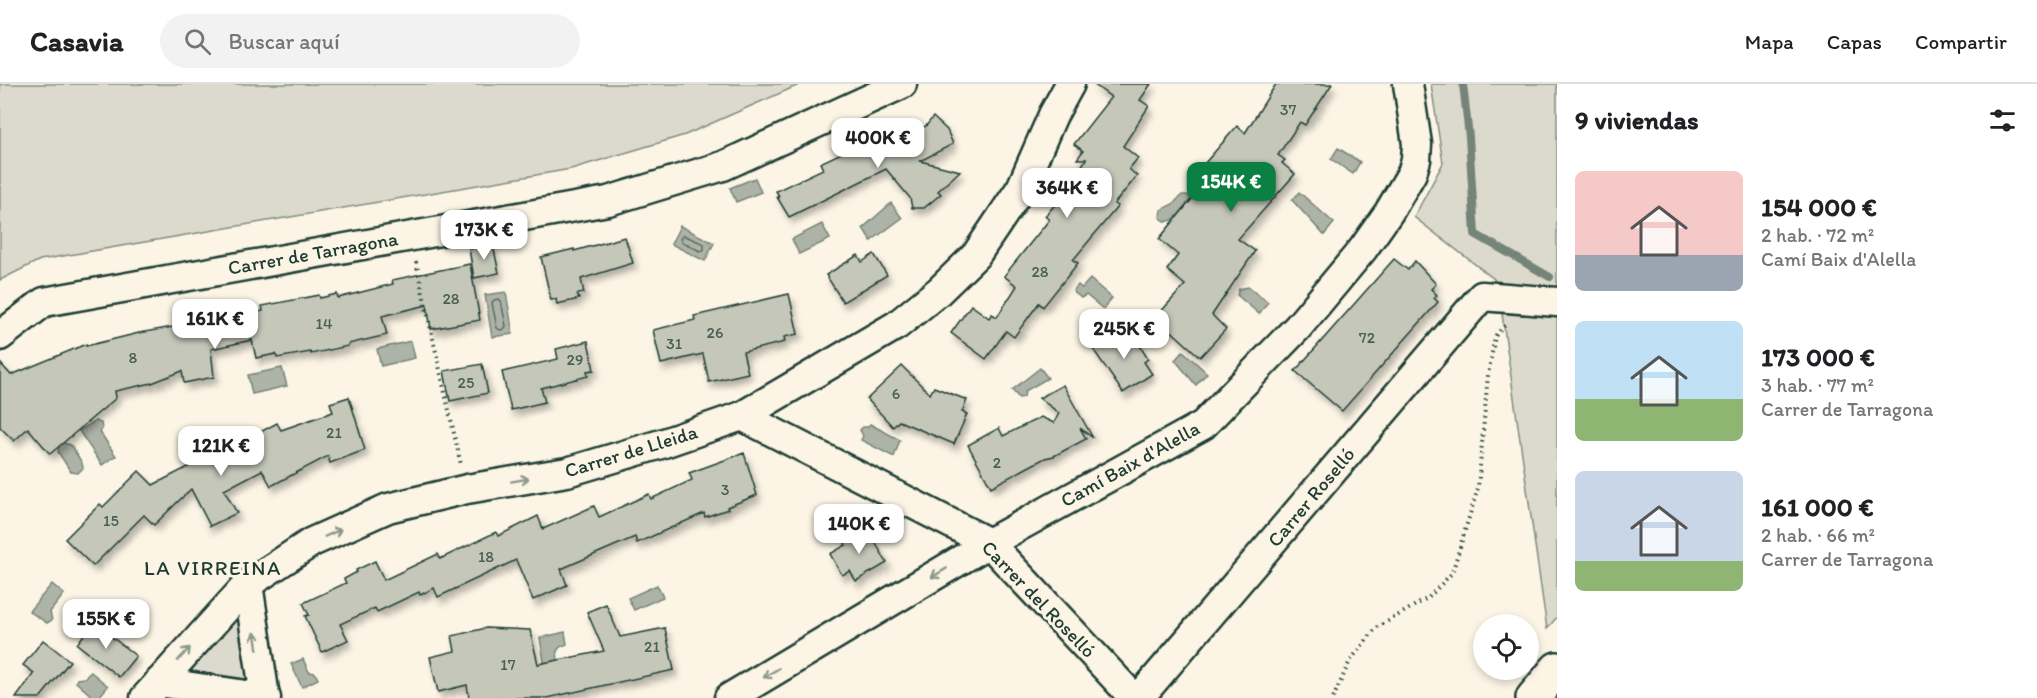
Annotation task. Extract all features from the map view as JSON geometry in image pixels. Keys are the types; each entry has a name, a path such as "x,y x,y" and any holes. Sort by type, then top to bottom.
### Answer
{"highway":[{"path":"1533,698 1557,669"}],"street":[{"name":"Carrer de Tarragona","path":"0,336 44,302 608,201 723,166 902,84"},
{"name":"Carrer de Lleida","path":"1053,115 1054,84"},
{"name":"Carrer de Lleida","path":"152,690 248,584 312,542 388,508 466,489 567,472 661,444 742,416 897,325 939,291 976,255 1021,188 1053,115 1070,84"},
{"name":"Camí Baix d'Alella","path":"729,698 989,543 1203,425 1298,327 1363,249 1389,212 1412,173 1416,160 1417,144 1407,84"},
{"name":"Carrer Roselló","path":"1137,698 1482,296 1526,300"},
{"path":"1526,300 1557,302"},
{"name":"Carrer del Roselló","path":"742,416 989,543 1137,698"},
{"path":"152,690 265,698 248,584"}],"path":[{"path":"410,235 466,489"},
{"path":"1333,698 1350,661 1376,628 1428,598 1452,573 1478,488 1488,375 1495,336 1526,300"}],"shaded area":[{"path":"0,84 801,84 685,135 571,169 40,260 0,280"},
{"path":"1431,84 1557,84 1557,617 1547,629 1501,307 1494,279 1414,217 1443,163"},
{"path":"239,616 248,677 245,681 192,674 190,666"}],"water":[{"path":"1338,148 1360,162 1353,174 1331,159"},
{"path":"755,178 761,192 736,202 730,188"},
{"path":"1299,192 1334,223 1324,235 1292,200"},
{"path":"1182,195 1188,195 1190,198 1176,217 1168,221 1160,217 1161,210 1173,204"},
{"path":"891,203 902,218 871,241 863,228"},
{"path":"822,224 830,239 799,254 792,239"},
{"path":"680,226 714,243 705,261 671,244"},
{"path":"1090,279 1112,298 1103,309 1086,295 1081,298 1073,291 1078,285 1082,288"},
{"path":"1248,287 1268,302 1259,314 1237,295 1239,289"},
{"path":"506,292 513,334 492,337 485,295"},
{"path":"411,341 415,358 381,366 377,349"},
{"path":"1183,351 1207,373 1196,385 1175,360"},
{"path":"282,368 287,386 252,394 248,375"},
{"path":"1040,368 1048,378 1025,391 1024,397 1019,398 1012,390"},
{"path":"95,421 101,423 100,432 116,456 102,465 79,431"},
{"path":"870,424 900,440 894,457 861,440 863,436 860,430"},
{"path":"63,443 71,445 82,463 83,468 78,473 71,472 58,452 59,446"},
{"path":"52,584 64,594 50,612 52,620 47,623 29,611"},
{"path":"657,585 663,597 634,610 628,598"},
{"path":"565,632 567,644 557,651 559,671 546,673 540,638"},
{"path":"303,659 309,672 315,673 318,679 302,687 291,664"},
{"path":"91,672 108,686 98,698 94,698 76,682 77,679 84,678"}],"building":[{"path":"1093,84 1151,84 1140,100 1149,106 1123,146 1138,158 1129,169 1137,176 1114,204 1118,206 1073,260 1078,263 1043,307 1039,303 1014,337 1006,331 986,359 951,333 971,305 989,318 992,314 997,317 1017,286 1004,276 1049,220 1045,216 1067,191 1086,159 1077,159 1083,151 1074,144 1111,97"},
{"path":"1276,84 1332,84 1305,125 1300,122 1278,155 1285,160 1282,163 1295,174 1238,239 1255,251 1212,315 1226,329 1200,357 1156,317 1185,285 1167,270 1178,255 1159,239 1215,171 1205,163 1237,126 1245,133"},
{"path":"933,117 947,130 953,144 920,161 960,171 938,191 941,194 924,208 912,208 910,198 886,169 789,217 777,197 779,196 776,191 823,169 820,163 884,133 889,143 926,126"},
{"path":"625,237 633,263 581,279 584,293 577,294 579,299 557,304 556,299 551,300 541,257 574,249 574,251"},
{"path":"493,245 499,273 474,278 469,249"},
{"path":"874,254 887,275 843,302 826,275 858,255 862,262"},
{"path":"1394,259 1408,270 1415,261 1436,284 1431,289 1437,295 1434,298 1438,302 1342,411 1295,371"},
{"path":"470,264 480,320 431,329 427,305 382,316 387,335 311,354 310,352 277,358 276,354 256,358 252,340 211,349 214,377 184,383 182,371 152,383 115,391 116,398 50,454 28,428 14,441 0,427 0,363 11,375 86,344 86,346 139,333 206,321 208,329 248,320 247,314 263,311 262,306 319,295 320,298 337,294 338,298 393,284 392,280"},
{"path":"789,294 798,334 784,337 785,342 743,352 748,373 709,382 703,354 661,364 653,330 695,320 694,316"},
{"path":"1129,328 1148,359 1144,362 1152,374 1123,393 1093,349"},
{"path":"588,341 594,370 587,371 588,376 541,388 545,402 511,410 502,372 558,359 556,349"},
{"path":"482,364 488,393 450,401 444,371"},
{"path":"902,366 930,394 934,387 967,400 962,412 967,414 954,444 899,421 893,427 867,399"},
{"path":"1063,385 1093,438 1080,428 1086,439 991,487 968,445 999,428 1003,436 1041,417 1054,423 1059,413 1039,398"},
{"path":"349,397 365,450 330,463 328,456 271,486 262,470 224,490 237,513 210,526 191,489 154,525 144,515 93,566 65,539 100,504 103,507 139,471 153,485 194,464 192,460 240,436 242,442 277,423 281,430 333,412 330,403"},
{"path":"744,453 757,495 705,517 704,513 637,543 635,537 561,569 567,585 533,600 516,560 438,597 434,588 420,595 419,592 377,612 375,608 340,624 348,640 322,652 305,616 309,615 303,603 346,583 344,579 375,561 384,580 438,554 440,559 496,532 498,536 538,516 543,529 594,506 599,517 649,494 651,499 692,480 689,473"},
{"path":"866,526 887,563 856,581 850,571 842,575 830,554 846,545 843,539"},
{"path":"606,604 620,637 665,628 674,670 547,698 469,698 467,685 438,692 430,657 455,651 452,636 486,628 530,630 538,664 604,651 587,612"},
{"path":"93,622 136,656 119,677 77,644"},
{"path":"43,640 70,661 40,698 16,698 34,673 23,665"}],"waterway":[{"path":"1463,84 1475,234 1550,277"}],"district":[{"name":"LA VIRREINA","path":"213,567"}]}
